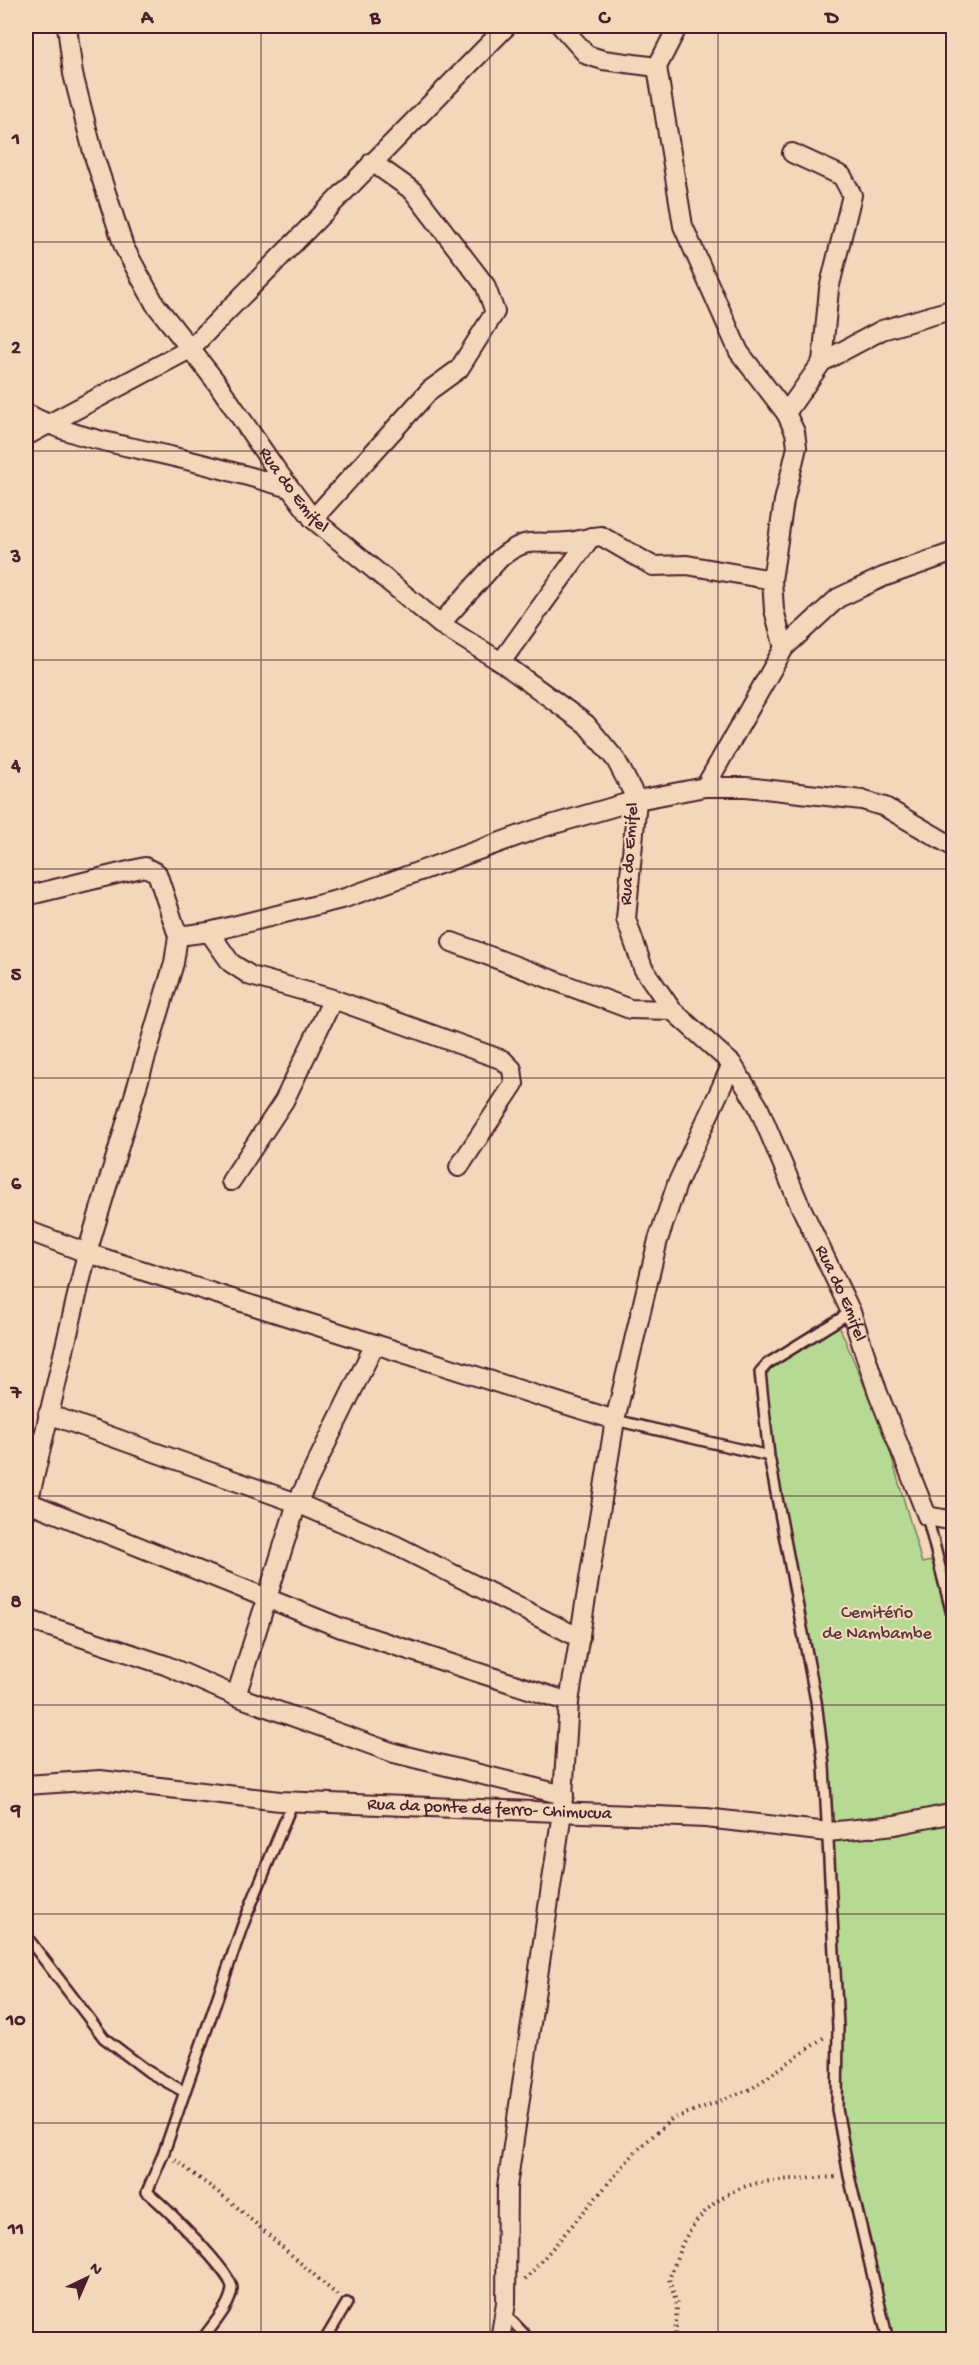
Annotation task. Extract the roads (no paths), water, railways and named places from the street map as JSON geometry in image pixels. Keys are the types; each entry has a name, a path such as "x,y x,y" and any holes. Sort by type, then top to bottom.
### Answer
{"street":[{"name":"Rua do Emifel","path":"67,26 73,74 94,156 124,247 155,304 314,519 440,624 501,662 586,724 616,760 637,800 626,919 644,968 672,1010 732,1064 758,1106 798,1201 851,1312 878,1393 927,1515"},
{"path":"26,436 190,349 507,26"},
{"path":"561,26 587,55 603,60 657,67"},
{"path":"678,26 657,67 683,226 739,352 786,413 795,432 797,447 784,501 772,580 774,610 784,648"},
{"path":"792,153 842,176 852,195 829,289 822,362"},
{"path":"314,519 430,390 459,369 495,312 485,285 413,191 372,162"},
{"path":"786,413 822,362 882,330 954,309"},
{"path":"26,413 48,425 88,438 153,452 291,488"},
{"path":"440,624 512,549 534,540 567,543 601,536 653,566 687,565 772,580"},
{"path":"501,662 591,537"},
{"path":"705,787 784,648 838,597 883,577 954,552"},
{"path":"178,936 209,932 345,898 537,829 637,800 705,787 746,787 862,800 885,807 954,847"},
{"path":"26,897 145,867 157,873 178,936 171,972 87,1253 27,1507 341,1628 569,1702"},
{"path":"209,932 231,963 251,976 333,999 492,1054 503,1060 512,1069 514,1084 459,1167"},
{"path":"452,942 630,1009 672,1010"},
{"path":"231,1181 284,1101 333,999"},
{"path":"500,2340 505,2308 507,2187 563,1803 569,1702 615,1420 658,1240 677,1184 732,1064"},
{"path":"26,1230 87,1253 615,1420"},
{"path":"236,1696 297,1503 375,1344"},
{"path":"48,1414 297,1503 395,1545 580,1638"},
{"path":"927,1515 954,1521"},
{"path":"26,1618 165,1665 236,1696 394,1753 563,1803"},
{"name":"Rua da ponte de ferro- Chimucua","path":"26,1785 100,1780 293,1801 563,1803 828,1832 895,1825 954,1813"}],"lane":[{"path":"851,1312 767,1364 760,1372 769,1456 816,1701 824,1766 838,2027 837,2109 849,2176 888,2340"},
{"path":"615,1420 769,1456"},
{"path":"927,1515 954,1622"},
{"path":"202,2340 229,2300 232,2286 223,2268 147,2192 164,2152 183,2091 242,1927 293,1801"},
{"path":"26,1936 104,2038 149,2072 183,2091"},
{"path":"325,2340 347,2303"},
{"path":"505,2308 530,2340"}],"park label":[{"name":"Cemitério de Nambambe","path":"877,1623"}]}
